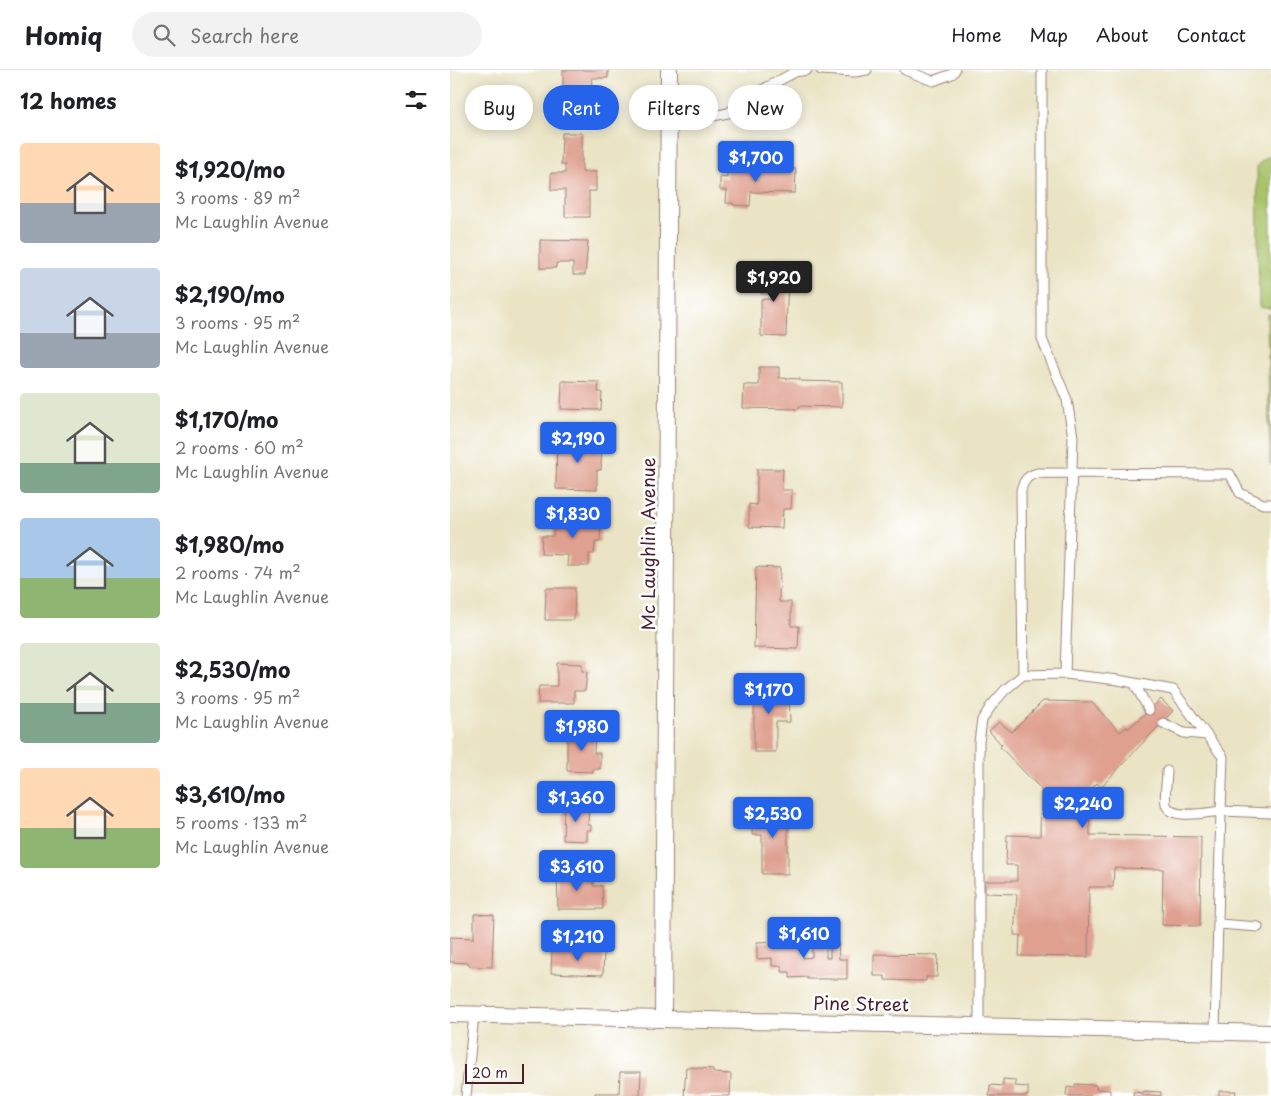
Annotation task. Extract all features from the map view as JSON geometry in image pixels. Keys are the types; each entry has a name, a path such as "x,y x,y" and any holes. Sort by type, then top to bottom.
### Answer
{"street":[{"name":"Mc Laughlin Avenue","path":"669,70 669,85"},
{"name":"Mc Laughlin Avenue","path":"663,1018 668,130"},
{"name":"Pine Street","path":"450,1014 1271,1033"}],"lane":[{"path":"718,115 728,113 758,92 795,72 807,70"},
{"path":"821,70 855,72 867,70"},
{"path":"905,70 933,81 952,74 955,70"},
{"path":"1042,70 1042,339 1067,400 1073,437 1065,674"},
{"path":"1023,675 1021,490 1024,481 1029,476 1037,473 1230,474 1240,493 1263,504 1271,504"},
{"path":"979,1026 978,742 982,720 1005,690 1023,675 1065,674 1172,690 1224,757 1215,1031"},
{"path":"1134,683 1149,710"},
{"path":"1163,723 1184,733 1207,736"},
{"path":"1167,772 1166,804 1174,814 1221,811 1271,812"},
{"path":"1219,924 1258,927"},
{"path":"466,1096 474,1014"}],"green space":[{"path":"1271,155 1271,309 1259,307 1257,165"},
{"path":"1267,314 1271,315 1271,465 1270,464"}],"building":[{"path":"563,70 608,70 608,78 592,78 592,85 563,85"},
{"path":"562,133 582,133 582,172 596,172 596,191 589,191 589,217 565,217 565,190 551,190 551,173 565,173 565,165 561,165"},
{"path":"727,166 796,169 795,193 751,192 750,206 726,203 727,190 720,190 720,177 727,178"},
{"path":"540,240 588,241 585,275 573,275 573,263 556,263 556,268 540,268"},
{"path":"762,270 788,270 786,337 761,336 761,299 772,299 772,294 761,294"},
{"path":"759,367 779,367 779,378 800,379 800,381 842,382 842,407 799,406 799,409 743,408 744,385 759,385"},
{"path":"562,381 599,382 598,392 602,392 601,410 561,409"},
{"path":"557,439 602,440 601,470 597,470 597,490 556,489"},
{"path":"757,469 783,469 782,490 792,490 791,509 783,509 782,528 749,527 749,504 757,505"},
{"path":"554,517 601,518 600,542 595,542 594,554 589,554 589,566 567,566 568,555 541,554 542,536 553,536"},
{"path":"756,567 780,568 779,602 791,602 791,626 799,626 798,649 754,648"},
{"path":"546,588 575,588 574,620 545,620"},
{"path":"557,663 582,664 582,671 587,672 585,691 574,691 574,703 538,703 539,686 557,686"},
{"path":"756,682 778,682 778,692 789,692 790,722 776,722 776,752 754,752 754,690 756,690"},
{"path":"1161,699 1173,711 1101,787 1097,783 1089,791 1090,835 1201,837 1200,926 1162,925 1163,869 1114,868 1113,887 1089,887 1088,957 1019,956 1020,935 1014,935 1017,894 985,893 985,881 1017,881 1017,865 1006,865 1007,835 1040,836 1041,789 1000,747 1002,745 989,731 999,722 1012,732 1043,701 1091,702 1120,732 1127,727 1128,729"},
{"path":"567,732 595,732 594,753 600,753 600,769 593,769 593,772 567,771"},
{"path":"564,805 589,806 588,825 591,825 591,830 587,830 587,841 563,840"},
{"path":"752,809 788,809 788,874 762,874 762,835 752,835"},
{"path":"557,869 579,869 579,881 593,881 593,886 602,886 603,909 558,909"},
{"path":"474,914 494,915 492,967 469,966 469,963 450,962 450,937 474,938"},
{"path":"803,936 803,958 812,957 812,946 826,946 826,958 830,958 830,942 838,942 839,959 847,959 847,979 790,978 790,972 782,972 782,966 772,966 772,958 757,959 757,942 783,941 783,937"},
{"path":"552,949 604,951 603,975 551,973"},
{"path":"874,954 938,955 937,977 926,977 926,981 885,980 885,976 874,976"},
{"path":"686,1067 713,1069 713,1073 731,1074 730,1096 684,1096"},
{"path":"620,1072 641,1072 640,1096 595,1096 595,1093 619,1093"},
{"path":"1003,1079 1015,1080 1015,1086 1028,1087 1028,1096 989,1096 990,1085 1003,1086"},
{"path":"1075,1084 1096,1085 1096,1089 1110,1090 1110,1096 1066,1096 1067,1087 1075,1088"},
{"path":"1144,1091 1161,1092 1161,1096 1133,1096 1133,1092 1143,1093"},
{"path":"1219,1091 1236,1091 1235,1096 1219,1096"}]}
